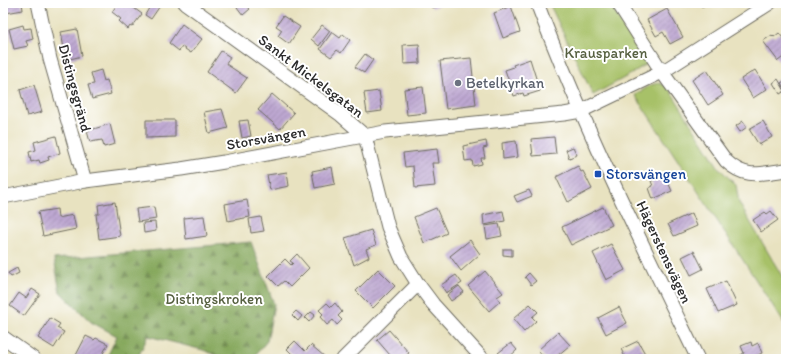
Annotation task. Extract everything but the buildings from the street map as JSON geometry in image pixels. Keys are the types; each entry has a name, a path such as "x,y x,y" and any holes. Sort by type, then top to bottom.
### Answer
{"street":[{"name":"Distingsgränd","path":"38,3 50,59 85,181"},
{"name":"Sankt Mickelsgatan","path":"185,3 341,115 365,136 388,227 401,257 433,304 483,359"},
{"name":"Hägerstensvägen","path":"537,3 581,111 648,257 698,359"},
{"path":"618,3 662,72 726,161 733,168 749,174 786,170"},
{"name":"Storsvängen","path":"3,197 85,181 182,169 385,132 581,111 662,72 770,3"},
{"path":"343,359 418,284"},
{"path":"4,340 34,359"}],"green space":[{"name":"Krausparken","path":"549,3 609,3 647,63 633,73 593,95"},
{"name":"Krausparken","path":"659,83 668,87 719,168 736,185 739,203 786,283 786,326 635,95 651,85"},
{"name":"Distingskroken","path":"251,242 274,304 267,341 252,359 226,359 203,350 148,336 137,359 106,359 117,336 91,322 60,292 54,259"}],"place":[{"name":"Betelkyrkan","path":"458,83"},
{"name":"Storsvängen","path":"598,174"}]}
